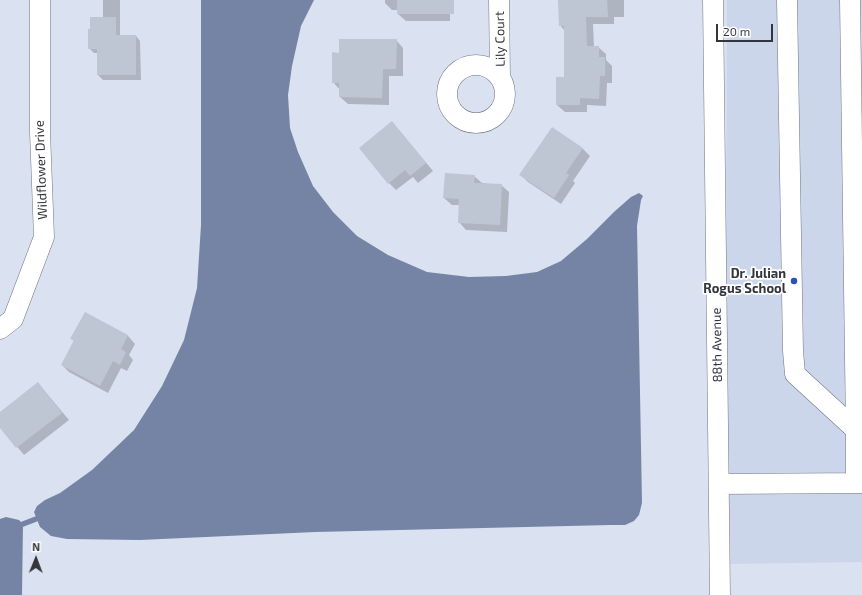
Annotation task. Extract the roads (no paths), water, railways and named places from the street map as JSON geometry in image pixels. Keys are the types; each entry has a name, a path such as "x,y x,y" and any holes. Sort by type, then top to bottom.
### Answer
{"street":[{"name":"Wildflower Drive","path":"0,329 13,319 44,237 40,132 40,0"},
{"name":"Lily Court","path":"499,0 500,78"},
{"name":"88th Avenue","path":"713,0 720,595"},
{"path":"787,0 793,350 795,374 859,430"},
{"path":"719,484 859,483 850,0"}],"waterway":[{"path":"23,524 36,519"}],"place":[{"name":"Dr. Julian Rogus School","path":"794,281"}]}
